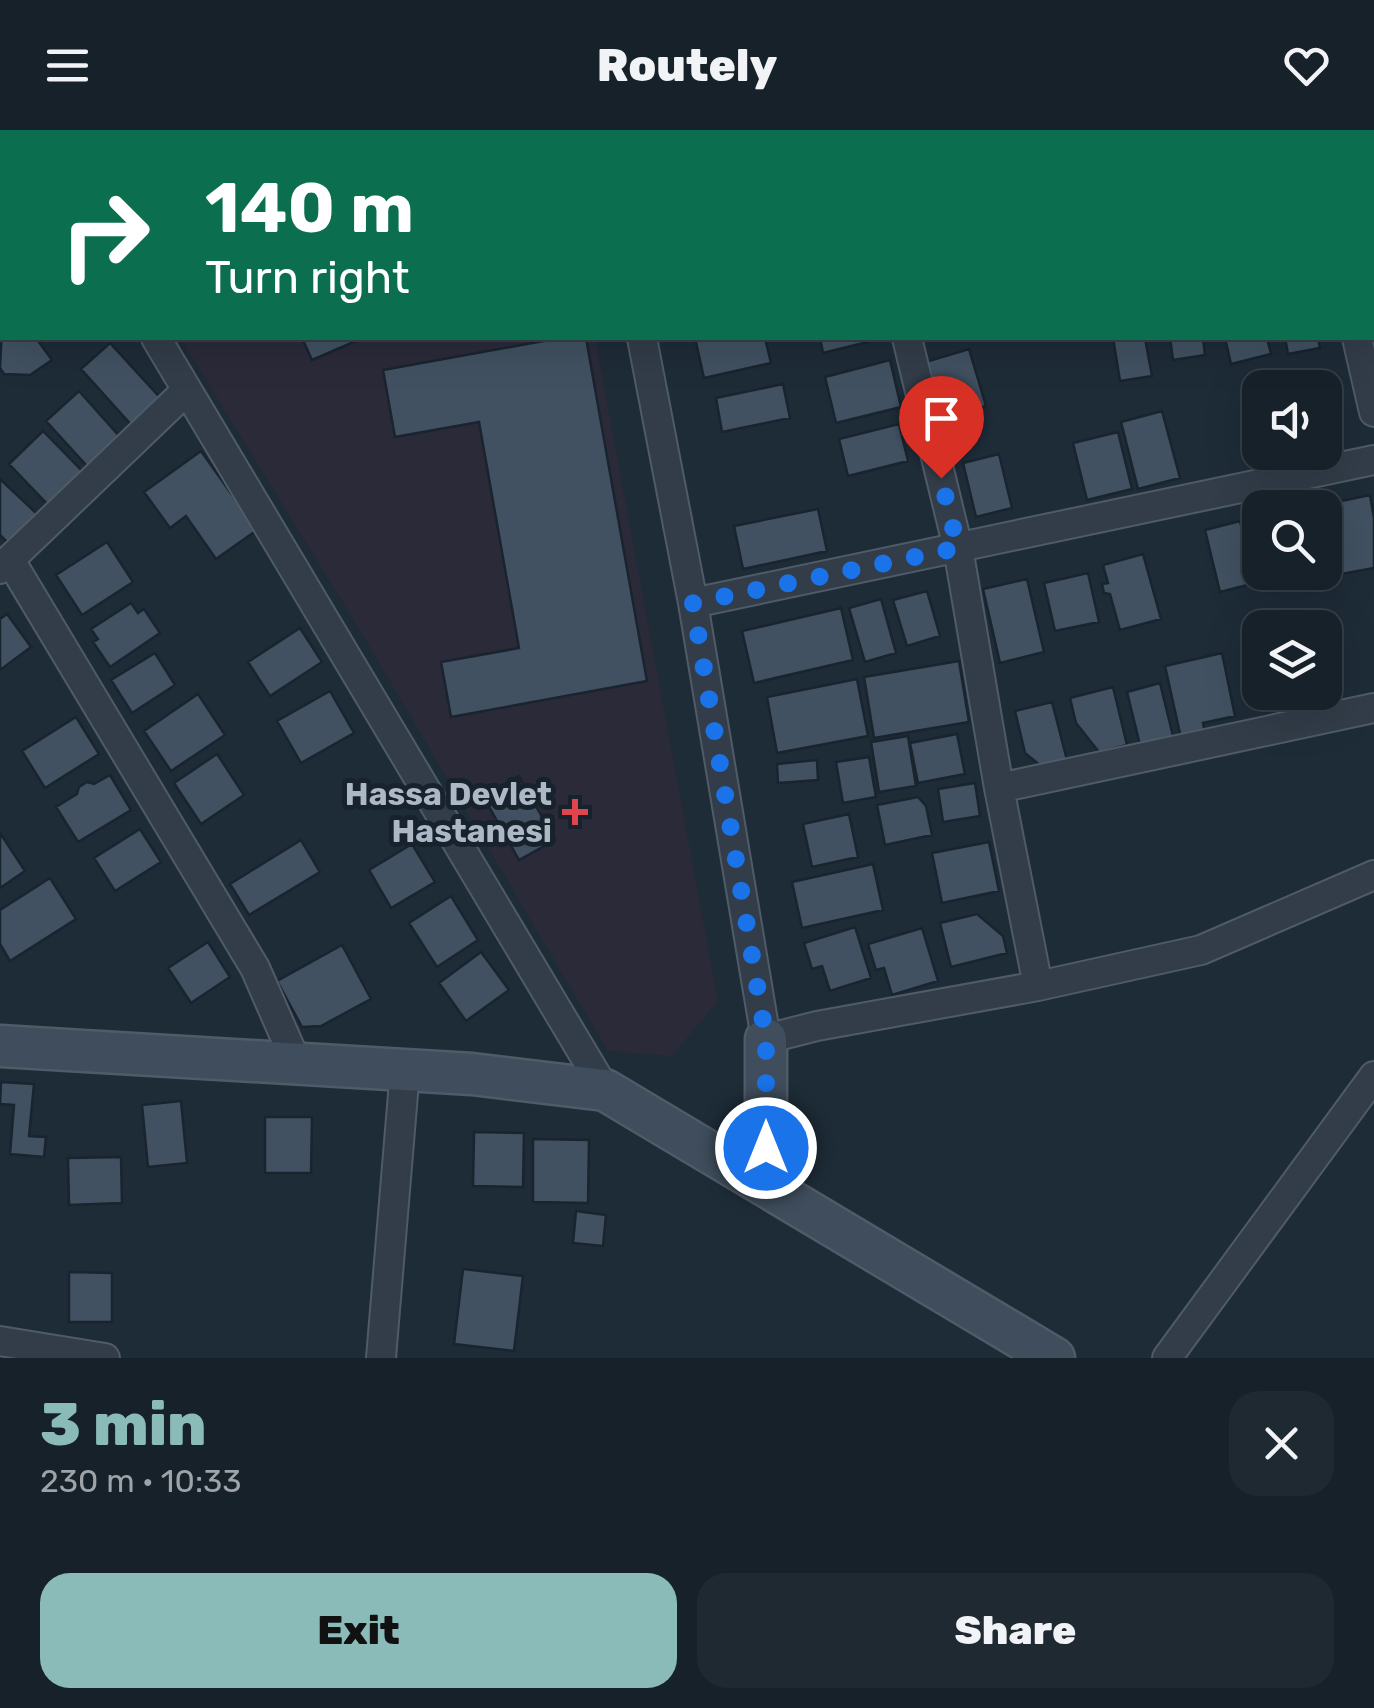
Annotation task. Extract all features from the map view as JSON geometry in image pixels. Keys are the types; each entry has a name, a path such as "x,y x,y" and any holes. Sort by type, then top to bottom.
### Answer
{"street":[{"path":"157,340 605,1090"},
{"path":"642,340 693,603 766,1039 766,1184"},
{"path":"909,340 958,548 1038,986"},
{"path":"1357,340 1374,412"},
{"path":"187,390 5,565 255,968 297,1064"},
{"path":"693,603 1374,460"},
{"path":"999,788 1374,708"},
{"path":"766,1039 1201,950 1374,876"},
{"path":"6,1037 297,1064 472,1074 605,1090 1054,1358"},
{"path":"381,1358 405,1070"},
{"path":"1166,1358 1374,1076"},
{"path":"0,1341 105,1358"}],"shaded area":[{"name":"Hassa Devlet Hastanesi","path":"181,340 595,340 718,1001 672,1056 608,1051 355,622"}],"building":[{"path":"1,340 37,340 52,360 30,375 4,374 0,368"},
{"path":"303,340 358,340 312,360"},
{"path":"549,340 586,340 647,681 451,717 441,662 519,648 479,422 395,437 383,370"},
{"path":"695,340 765,340 771,363 704,378"},
{"path":"820,340 876,340 823,353"},
{"path":"1113,340 1145,340 1152,376 1120,381"},
{"path":"1170,340 1203,340 1205,355 1173,360"},
{"path":"1225,340 1268,340 1271,354 1231,364"},
{"path":"1285,340 1318,340 1320,348 1288,354"},
{"path":"110,343 164,402 135,429 81,369"},
{"path":"969,349 986,406 939,421 922,363"},
{"path":"890,360 901,407 836,423 825,377"},
{"path":"783,384 790,418 722,432 716,398"},
{"path":"79,391 120,437 87,466 46,421"},
{"path":"1162,411 1180,478 1138,489 1121,422"},
{"path":"899,424 908,461 848,476 839,439"},
{"path":"43,431 87,476 53,510 9,464"},
{"path":"1118,432 1132,489 1087,500 1073,443"},
{"path":"201,451 257,530 216,559 186,516 170,528 144,492"},
{"path":"999,454 1012,508 976,517 963,463"},
{"path":"0,479 37,514 9,544 0,535"},
{"path":"1370,495 1374,568 1342,574 1342,501"},
{"path":"818,509 827,551 743,569 734,526"},
{"path":"1240,521 1242,586 1220,592 1205,530"},
{"path":"107,542 133,582 82,615 56,575"},
{"path":"1143,554 1161,619 1120,630 1110,594 1104,593 1102,584 1108,583 1103,565"},
{"path":"1088,573 1099,622 1055,631 1044,583"},
{"path":"1027,579 1044,652 1000,663 983,589"},
{"path":"927,591 940,636 907,646 893,600"},
{"path":"881,599 896,653 865,662 849,608"},
{"path":"131,603 138,613 144,609 160,633 110,667 93,642 98,639 91,629"},
{"path":"841,608 853,660 754,683 742,631"},
{"path":"7,614 31,647 0,670 0,619"},
{"path":"300,628 322,662 270,696 248,662"},
{"path":"155,653 175,685 132,713 111,680"},
{"path":"1222,653 1235,716 1203,723 1205,733 1181,738 1165,666"},
{"path":"959,661 969,722 874,738 864,677"},
{"path":"857,679 868,736 777,753 767,697"},
{"path":"1160,683 1173,736 1140,745 1127,692"},
{"path":"1113,687 1127,745 1099,752 1076,723 1070,698"},
{"path":"330,691 354,733 301,763 277,721"},
{"path":"198,694 225,735 171,771 144,731"},
{"path":"1052,702 1067,760 1041,766 1025,753 1015,711"},
{"path":"76,717 99,754 45,788 22,751"},
{"path":"957,734 965,774 918,783 910,743"},
{"path":"908,736 916,786 879,792 871,742"},
{"path":"217,754 244,795 201,824 174,783"},
{"path":"869,757 876,797 843,803 836,762"},
{"path":"817,760 818,780 778,783 777,764"},
{"path":"110,775 131,810 78,842 56,807 77,794 87,782 94,784"},
{"path":"519,776 555,840 519,860 483,796"},
{"path":"975,783 980,816 943,822 938,789"},
{"path":"918,797 926,806 932,835 885,845 877,805"},
{"path":"849,814 858,857 812,867 803,824"},
{"path":"140,829 161,862 115,891 94,858"},
{"path":"0,833 25,871 0,888"},
{"path":"301,840 320,872 249,915 230,884"},
{"path":"989,842 999,891 942,903 932,853"},
{"path":"412,844 435,882 391,908 369,870"},
{"path":"873,864 883,910 802,928 792,882"},
{"path":"50,878 76,919 10,961 0,944 0,910"},
{"path":"451,896 478,940 437,967 409,923"},
{"path":"977,914 1003,936 1007,953 951,967 940,923"},
{"path":"855,927 871,978 830,991 822,966 812,969 804,943"},
{"path":"922,928 938,981 892,995 884,968 876,970 868,944"},
{"path":"208,942 230,977 191,1003 168,968"},
{"path":"342,945 371,999 321,1026 302,1027 277,981"},
{"path":"481,952 509,990 466,1021 439,983"},
{"path":"1,1082 34,1084 29,1136 46,1137 44,1157 10,1154 14,1105 0,1104"},
{"path":"181,1101 187,1163 148,1167 142,1105"},
{"path":"265,1117 312,1117 311,1173 265,1173"},
{"path":"474,1132 524,1133 523,1187 473,1186"},
{"path":"533,1139 589,1140 588,1203 533,1202"},
{"path":"121,1157 122,1203 69,1205 68,1158"},
{"path":"576,1211 606,1215 603,1246 573,1243"},
{"path":"463,1269 523,1276 514,1351 454,1344"},
{"path":"69,1272 112,1273 112,1322 69,1322"}],"place":[{"name":"Hassa Devlet Hastanesi","path":"575,812"}],"route":[{"path":"766,1148 766,1039 693,603 958,548 941,478"}]}
